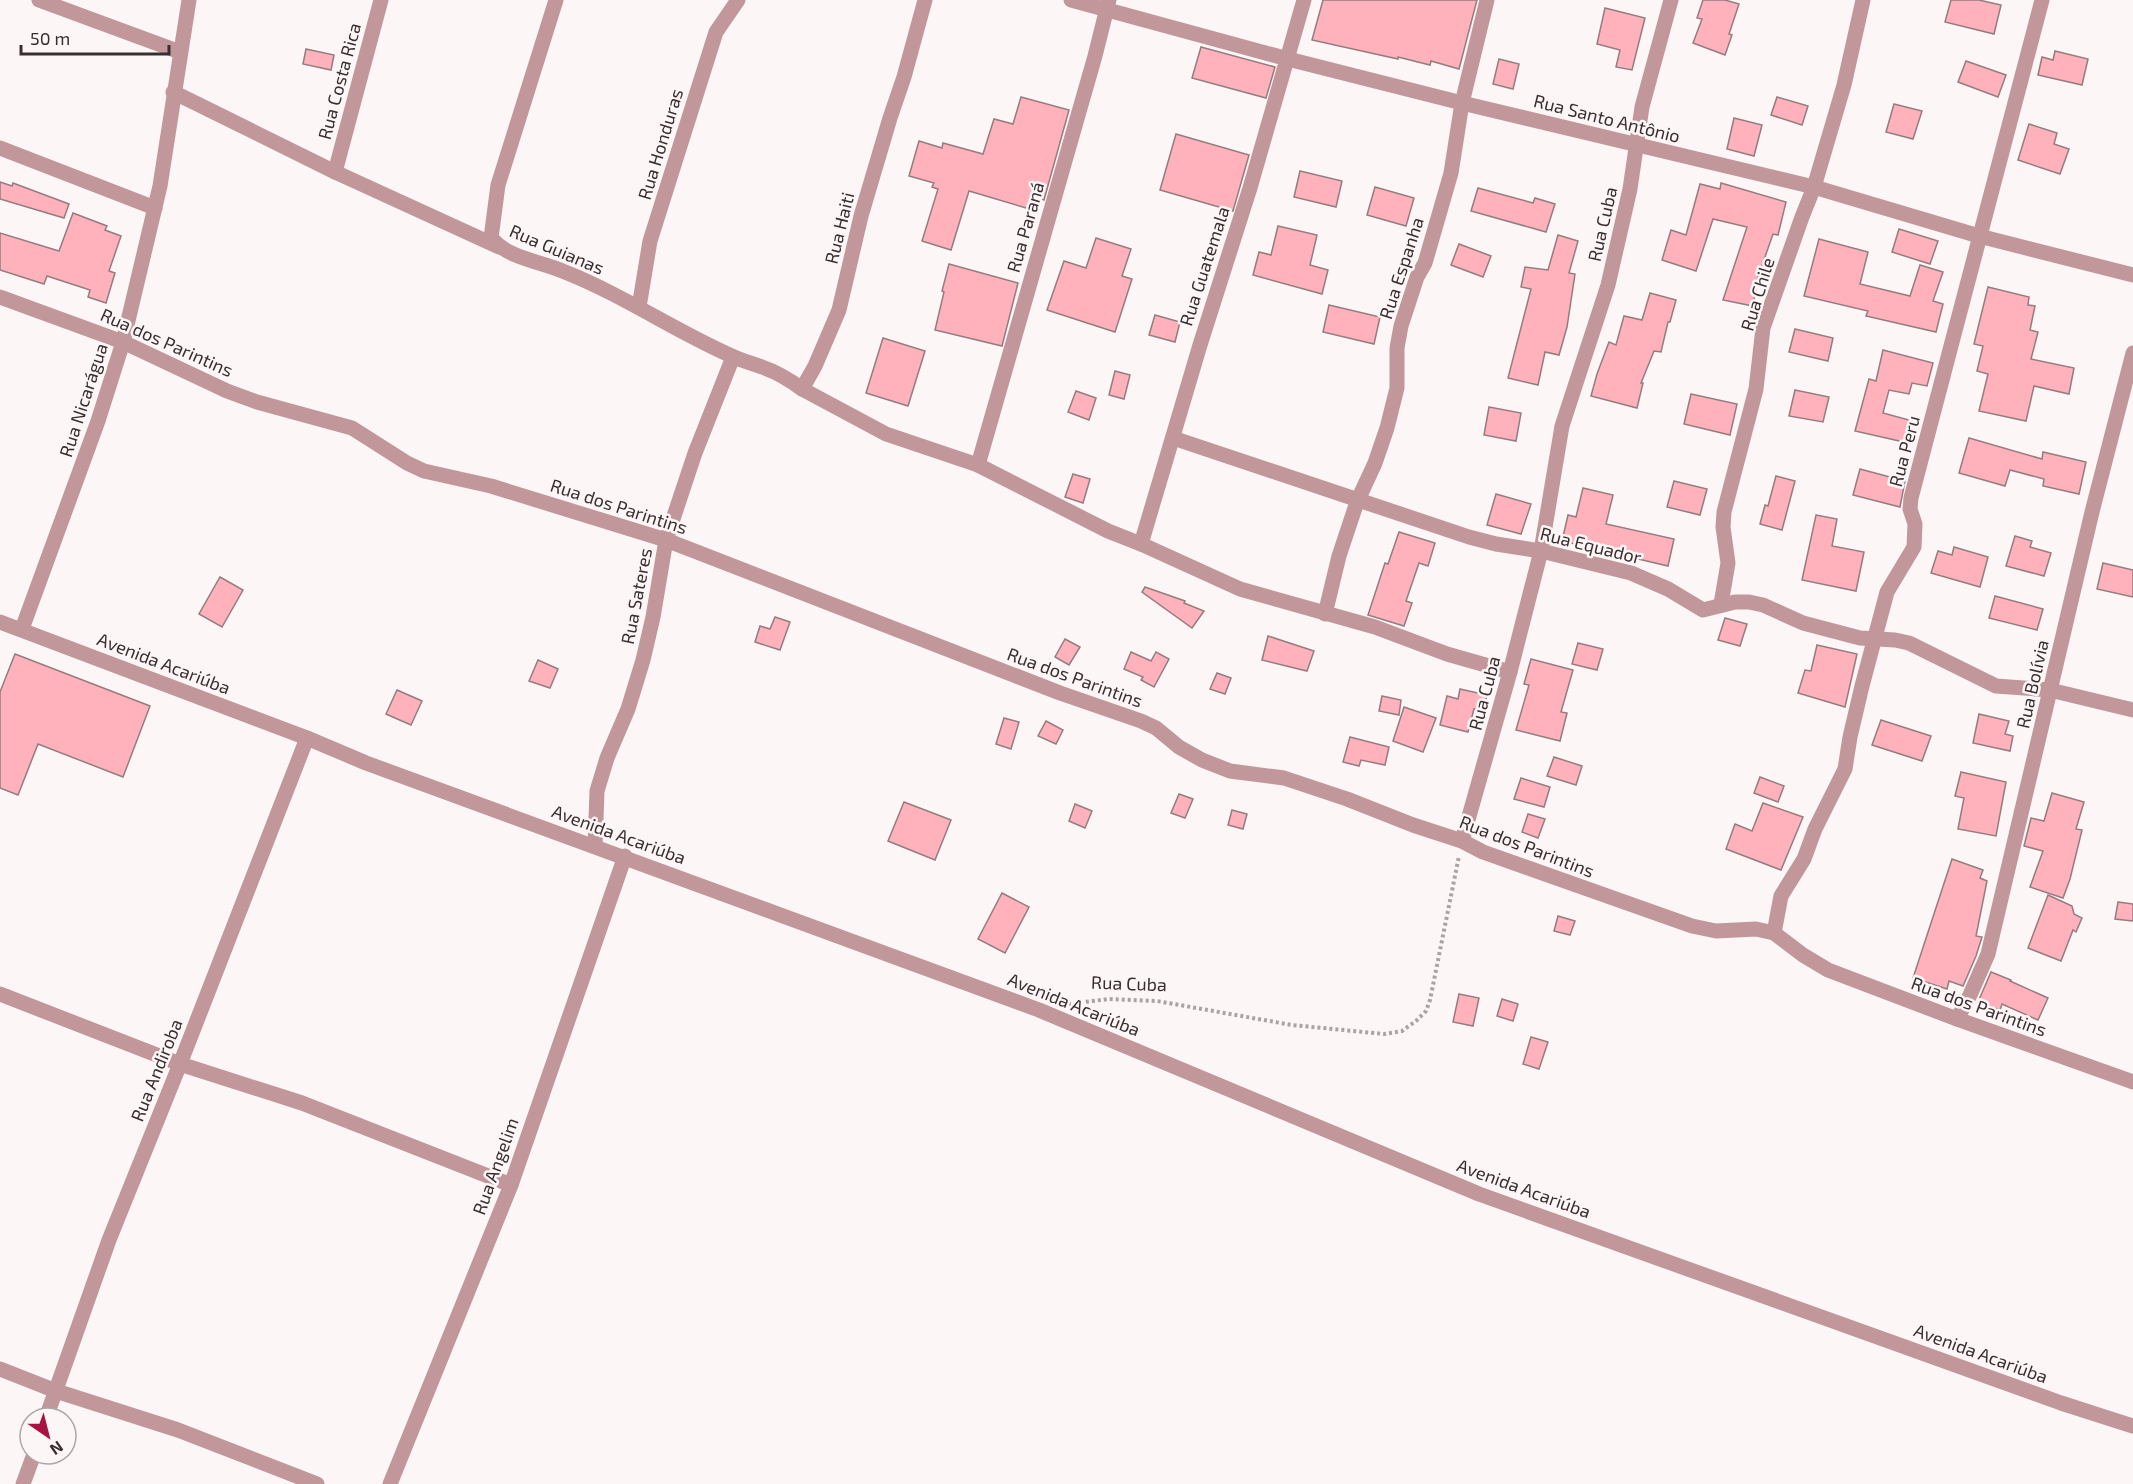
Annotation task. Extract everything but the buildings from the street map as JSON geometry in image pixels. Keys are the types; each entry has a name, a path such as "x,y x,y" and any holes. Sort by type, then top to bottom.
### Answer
{"street":[{"path":"39,0 180,52"},
{"name":"Rua Nicarágua","path":"22,629 98,421 123,342 160,186 189,0"},
{"name":"Rua Costa Rica","path":"335,172 381,0"},
{"name":"Rua Guianas","path":"556,0 498,185 491,238 499,248 564,271 639,307 733,357"},
{"name":"Rua Honduras","path":"639,307 651,241 716,32 738,0"},
{"name":"Rua Haiti","path":"802,388 815,366 839,310 861,216 925,0"},
{"name":"Rua Santo Antônio","path":"1071,0 1108,5 1288,59 1462,103 1814,187 1979,236 2133,275"},
{"name":"Rua Guatemala","path":"1141,544 1200,345 1250,188 1304,0"},
{"name":"Rua Espanha","path":"1325,614 1339,556 1357,502 1388,428 1397,388 1397,348 1401,326 1425,263 1451,173 1462,103 1487,0"},
{"name":"Rua Cuba","path":"1462,841 1477,795 1541,551 1562,426 1608,285 1630,189 1642,106 1671,0"},
{"name":"Rua Chile","path":"1721,604 1728,564 1723,527 1724,512 1756,389 1764,328 1814,187 1844,85 1863,0"},
{"name":"Rua Peru","path":"1774,933 1781,897 1804,859 1815,829 1845,769 1850,737 1887,592 1914,547 1915,524 1910,509 1911,498 2042,0"},
{"name":"Rua Paraná","path":"978,465 1108,5"},
{"path":"173,92 335,172 499,248"},
{"path":"0,148 154,208"},
{"name":"Rua dos Parintins","path":"0,297 123,342 227,391 257,402 351,428 424,471 491,486 666,540 1049,689 1141,721 1194,756 1230,771 1284,778 1347,799 1462,841 1483,852 1692,926 1716,931 1756,929 1774,933 1828,970 2133,1082"},
{"name":"Rua Bolívia","path":"1957,1019 1988,954 2092,512 2133,352"},
{"path":"733,357 763,367 788,379 886,434 978,465 1108,531 1240,588 1375,627 1447,654 1510,672"},
{"name":"Rua Sateres","path":"595,846 597,791 607,758 628,709 643,660 666,540 695,453 733,357"},
{"name":"Rua Equador","path":"1173,438 1357,502 1478,540 1541,551 1631,573 1668,589 1703,610 1735,602 1763,605 1803,623 1860,638 1895,640 1920,647 1996,686 2050,690 2133,710"},
{"name":"Avenida Acariúba","path":"0,622 307,738 366,763 625,856 1039,1010 1479,1194 2038,1395 2133,1426"},
{"name":"Rua Andiroba","path":"50,1406 110,1240 307,738"},
{"name":"Rua Angelim","path":"390,1484 511,1185 625,856"},
{"path":"0,994 180,1064 302,1103 511,1185"},
{"path":"0,1370 56,1391 178,1430 317,1484"},
{"path":"23,1484 30,1466"}],"path":[{"name":"Rua Cuba","path":"1039,1010 1081,1001 1109,999 1157,1001 1292,1025 1384,1034 1402,1031 1426,1011 1430,1000 1462,841"}]}
